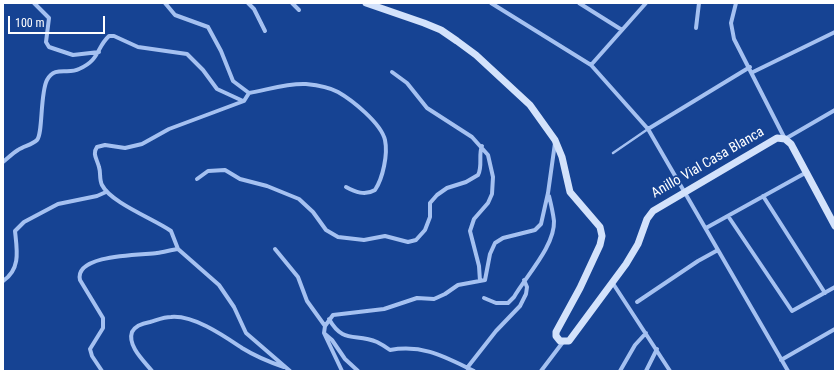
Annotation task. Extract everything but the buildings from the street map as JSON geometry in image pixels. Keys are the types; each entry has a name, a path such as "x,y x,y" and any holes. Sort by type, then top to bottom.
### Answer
{"main road":[{"path":"366,3 441,30 457,41 476,56 530,105 556,140 562,157 570,192 597,222 602,236 600,245 580,288 556,332 557,339 563,342"},
{"path":"785,138 791,144 807,172 835,226"},
{"name":"Anillo Vial Casa Blanca","path":"563,342 569,341 572,338 633,253 644,225 653,211 774,140 785,138"}],"street":[{"path":"34,3 49,18 46,42 49,47 73,55 99,52"},
{"path":"165,3 175,16 208,27 221,51 233,81 249,93"},
{"path":"248,3 254,9 266,31"},
{"path":"292,3 299,10"},
{"path":"491,3 591,66 648,129 788,371"},
{"path":"579,3 622,30"},
{"path":"591,66 646,3"},
{"path":"696,28 699,3"},
{"path":"736,3 732,23 734,39 750,67 785,138 835,110"},
{"path":"752,72 835,32"},
{"path":"3,162 18,150 36,141 40,136 40,112 44,89 47,80 51,75 57,70 78,70 92,62 107,37 114,36 138,47 187,54 203,70 217,89 244,101"},
{"path":"648,129 750,67"},
{"path":"392,72 407,83 427,108 458,126 482,146 488,155 493,177 492,194 488,203 474,218 470,231 479,266 480,281"},
{"path":"288,370 246,333 234,307 219,285 178,249 171,231 155,223 106,192 101,183 99,168 94,155 97,147 106,145 125,148 142,144 169,129 244,101 249,93 305,84 338,92 361,109 381,131 385,139 382,171 377,186 370,193 358,192 346,187"},
{"path":"342,371 324,333 325,326 329,319 339,314 357,314 384,309 417,298 434,299 445,294 458,285 485,280 490,254 495,243 503,238 535,230 541,224 548,193 556,140"},
{"path":"197,179 208,171 225,170 240,179 267,186 299,200 313,212 326,230 338,237 364,240 385,236 408,242 416,240 425,230 430,217 430,203 437,195 444,189 466,182 478,175 480,167 479,152 482,146"},
{"path":"706,228 807,172"},
{"path":"3,281 9,277 17,264 15,231 19,225 58,204 97,196 106,192"},
{"path":"484,298 496,303 503,304 508,302 514,297 544,252 552,233 554,221 548,193"},
{"path":"763,196 825,293"},
{"path":"728,216 792,311 835,287"},
{"path":"102,371 92,356 90,349 103,328 103,318 80,280 79,275 81,270 88,264 115,257 178,249"},
{"path":"275,249 298,277 307,300 325,326"},
{"path":"638,302 698,261 718,250"},
{"path":"467,368 496,331 520,306 526,294 527,288 524,280"},
{"path":"612,282 670,371"},
{"path":"152,371 136,350 131,335 138,326 172,317 195,322 208,327 267,362 288,370"},
{"path":"329,319 334,328 344,336 377,342 390,350 405,348 422,350 453,359 474,371"},
{"path":"782,360 835,329"},
{"path":"324,333 332,340 345,359 358,371"},
{"path":"620,371 635,345 646,333"},
{"path":"541,371 563,342"},
{"path":"646,371 657,349"}],"lane":[{"path":"612,154 648,129"}]}
